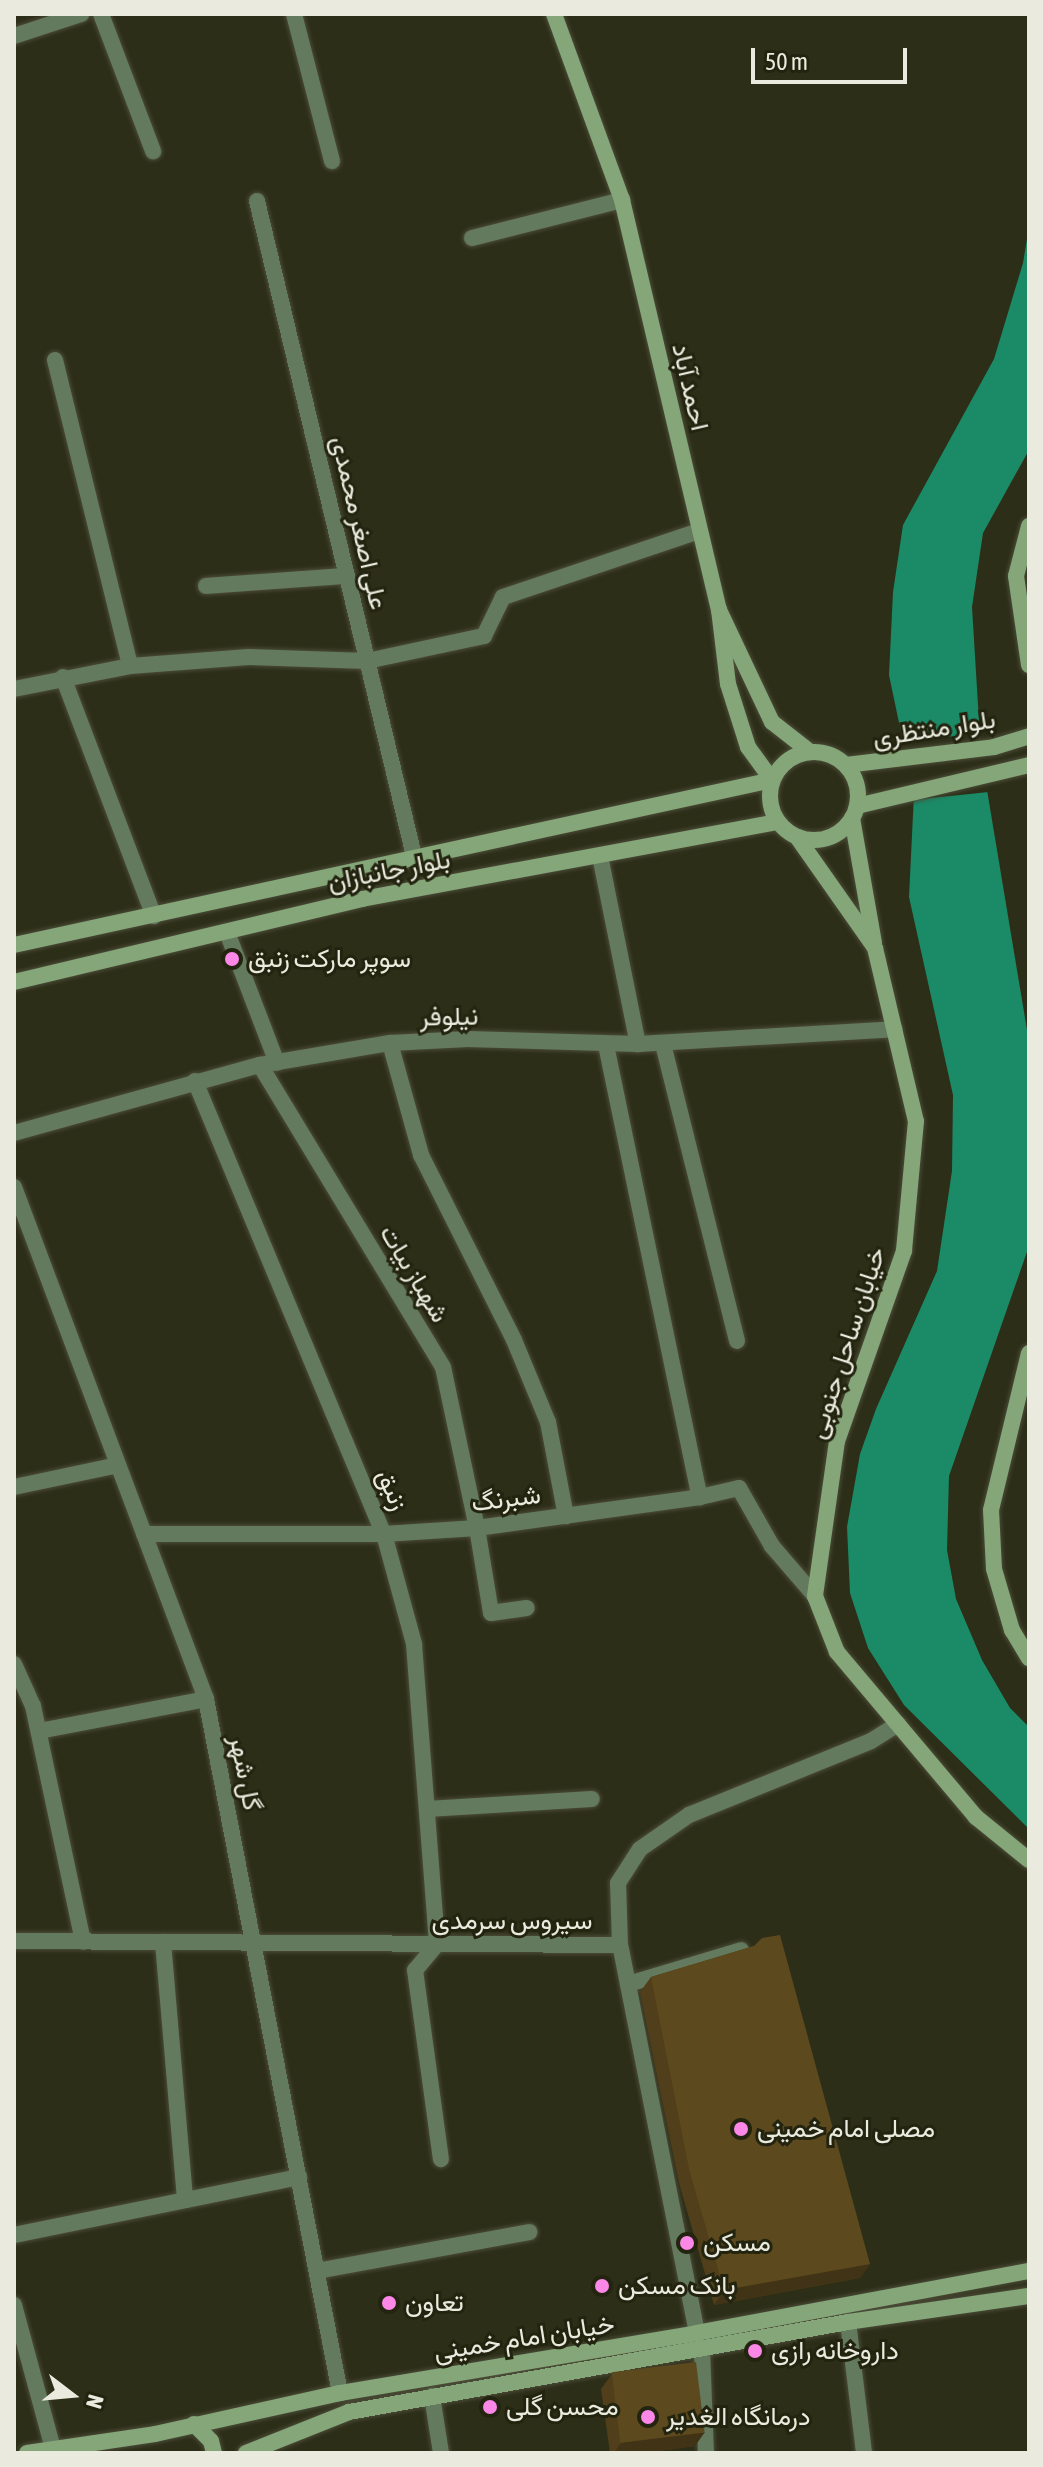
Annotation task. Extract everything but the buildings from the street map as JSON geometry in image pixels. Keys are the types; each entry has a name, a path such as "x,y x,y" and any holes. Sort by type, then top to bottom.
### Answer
{"main road":[{"name":"احمد آباد","path":"554,14 622,200 719,610 772,722 809,751"},
{"path":"1029,526 1016,576 1025,616 1029,665"},
{"path":"719,610 728,684 748,747 772,780"},
{"name":"بلوار منتظری","path":"846,765 994,747 1029,736"},
{"path":"854,812 834,835 822,839 797,837 778,822 769,795 772,780 786,760 809,751 836,757 846,765 856,784 854,812 875,948"},
{"name":"بلوار منتظری","path":"854,812 908,791 1029,765"},
{"name":"بلوار جانبازان","path":"14,945 772,780"},
{"name":"بلوار جانبازان","path":"14,982 362,899 778,822"},
{"name":"خیابان ساحل جنوبی","path":"797,837 875,948 916,1121 904,1251 837,1441 815,1596 837,1652 976,1817 1029,1860"},
{"path":"1029,1353 991,1510 994,1569 1012,1630 1029,1658"},
{"name":"خیابان امام خمینی","path":"246,2453 280,2445 349,2412 700,2342 1029,2271"},
{"name":"خیابان امام خمینی","path":"27,2453 155,2434 340,2393 1029,2296"},
{"path":"194,2424 211,2441 214,2453"}],"street":[{"path":"14,36 81,14"},
{"path":"101,14 153,151"},
{"path":"294,14 332,161"},
{"path":"472,238 622,200"},
{"name":"علی اصغر محمدی","path":"257,201 414,856"},
{"path":"55,360 130,666"},
{"path":"14,689 130,666 249,657 367,661 484,636 503,597 699,531"},
{"path":"206,586 347,576"},
{"path":"63,677 154,916"},
{"path":"600,856 638,1044"},
{"name":"شهباز بیات","path":"227,932 268,1064 443,1367 477,1528 491,1613 527,1608"},
{"name":"نیلوفر","path":"14,1133 195,1081 268,1064 390,1043 468,1039 606,1045 663,1044 895,1029"},
{"path":"390,1043 421,1155 514,1340 548,1422 566,1516"},
{"path":"663,1044 737,1341"},
{"path":"606,1045 700,1497"},
{"name":"زنبق","path":"195,1081 384,1534 414,1644 437,1944"},
{"name":"گل شهر","path":"14,1187 206,1699 340,2393"},
{"path":"14,1487 118,1465"},
{"name":"شبرنگ","path":"144,1534 384,1534 477,1528 700,1497 739,1488 772,1546 815,1596"},
{"path":"14,1664 33,1706 83,1942"},
{"path":"39,1731 206,1699"},
{"name":"سیروس سرمدی","path":"14,1941 620,1945 618,1883 640,1849 689,1815 871,1741 898,1724"},
{"path":"427,1809 592,1799"},
{"path":"163,1942 185,2200"},
{"path":"437,1944 415,1970 441,2159"},
{"path":"620,1945 700,2342 706,2453"},
{"path":"628,1984 741,1950"},
{"path":"14,2235 299,2177"},
{"path":"317,2271 529,2232"},
{"path":"14,2305 53,2449"},
{"path":"848,2322 864,2453"},
{"path":"432,2396 441,2453"}],"shaded area":[{"path":"1029,227 1029,450 983,533 972,607 981,754 1029,1042 1029,1246 949,1476 947,1550 956,1599 982,1660 1010,1708 1029,1727 1029,1829 904,1705 868,1648 850,1593 847,1527 860,1454 876,1409 937,1271 952,1171 953,1095 909,897 914,794 889,675 893,592 903,525 994,359 1023,263"}],"pier":[{"path":"985,733 991,792 907,801 900,742"}],"place":[{"name":"سوپر مارکت زنبق","path":"232,959"},
{"name":"مصلی امام خمینی","path":"741,2129"},
{"name":"مسکن","path":"687,2243"},
{"name":"بانک مسکن","path":"602,2286"},
{"name":"تعاون","path":"389,2303"},
{"name":"داروخانه رازی","path":"755,2351"},
{"name":"محسن گلی","path":"490,2407"},
{"name":"درمانگاه الغدیر","path":"648,2417"}]}
